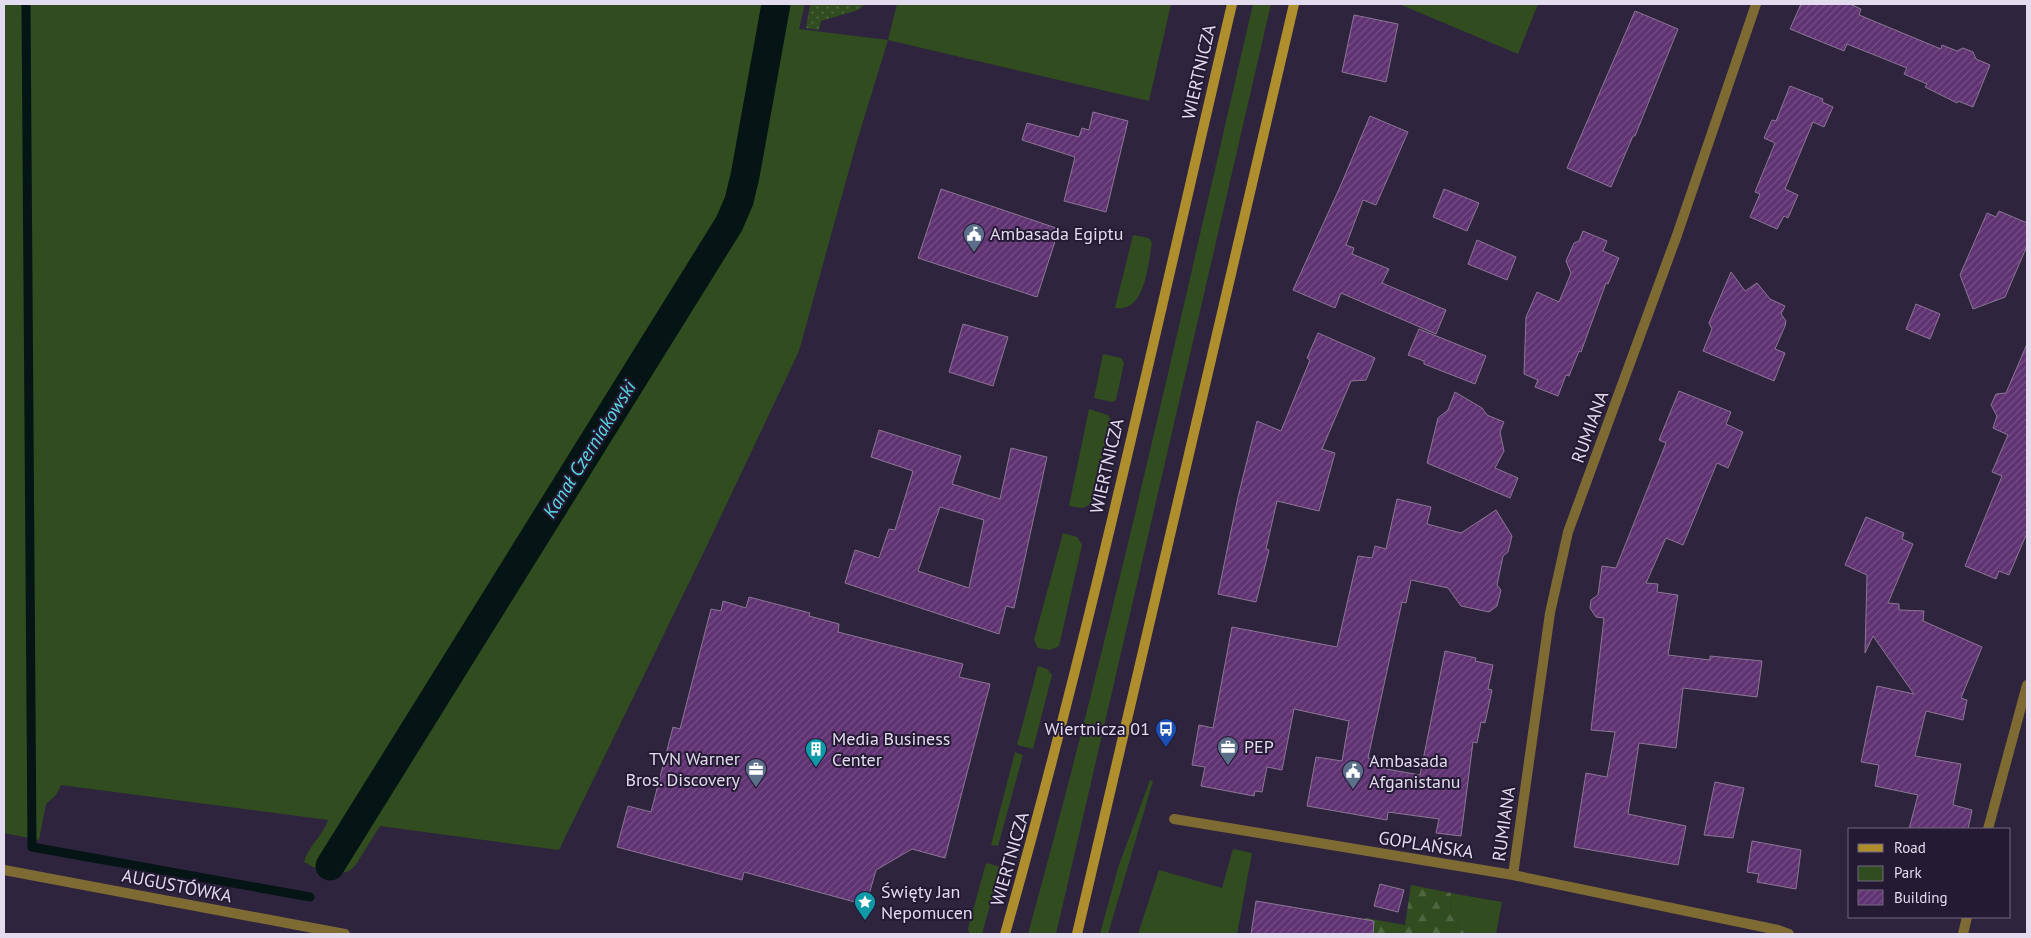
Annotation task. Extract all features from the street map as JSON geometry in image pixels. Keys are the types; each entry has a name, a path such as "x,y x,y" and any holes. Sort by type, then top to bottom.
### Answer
{"main road":[{"name":"WIERTNICZA","path":"1006,934 1040,812 1077,667 1232,4"},
{"path":"1077,934 1294,4"}],"street":[{"name":"RUMIANA","path":"1513,876 1550,613 1568,532 1677,235 1756,4"},
{"path":"1988,828 2027,685"},
{"name":"GOPLAŃSKA","path":"1174,819 1513,876 1769,928 1789,934"},
{"name":"AUGUSTÓWKA","path":"4,870 344,934"},
{"path":"1963,934 1967,918"}],"green space":[{"path":"4,4 805,4 799,29 888,40 857,141 799,351 559,850 380,826 355,866 343,873 313,867 304,862 328,820 61,785 56,795 46,804 39,840 4,833"},
{"path":"810,4 865,4 858,10 821,21 819,30 806,28"},
{"path":"897,4 1171,4 1149,101 888,40"},
{"path":"1253,4 1271,4 1056,934 1028,934 1118,587"},
{"path":"1399,4 1538,4 1518,54"},
{"path":"1133,235 1149,238 1152,243 1146,274 1139,296 1133,303 1125,308 1115,308"},
{"path":"1103,354 1121,358 1124,363 1116,400 1112,402 1094,398"},
{"path":"1089,409 1108,415 1111,420 1091,504 1083,508 1069,506"},
{"path":"1063,533 1077,537 1082,545 1059,646 1050,650 1038,648 1034,640"},
{"path":"1038,666 1047,669 1052,675 1033,749 1017,745"},
{"path":"1015,752 1023,755 998,846 991,845"},
{"path":"1150,780 1153,781 1108,934 1100,934 1118,868"},
{"path":"1233,849 1252,853 1237,934 1138,934 1159,870 1222,888"},
{"path":"986,863 1001,867 982,934 970,934 968,929"},
{"path":"1411,885 1451,893 1453,915 1458,925 1466,934 1362,934 1365,918 1405,925"},
{"path":"1451,893 1502,902 1496,934 1466,934 1458,925 1453,915"}],"building":[{"path":"1801,4 1850,4 1861,9 1859,15 1941,49 1942,45 1957,51 1963,48 1973,52 1976,59 1990,65 1973,107 1958,101 1957,103 1925,87 1927,84 1904,74 1907,68 1847,44 1844,51 1790,29"},
{"path":"1635,11 1678,29 1635,136 1633,136 1611,187 1567,168"},
{"path":"1354,15 1398,24 1386,82 1342,72"},
{"path":"1790,86 1823,99 1822,102 1833,107 1824,127 1813,122 1785,189 1798,195 1788,218 1784,216 1777,229 1750,217 1760,194 1755,192 1775,143 1764,138 1772,120 1776,121"},
{"path":"1093,112 1128,121 1106,212 1064,201 1075,157 1022,140 1027,123 1079,137 1082,128 1089,130"},
{"path":"1370,116 1408,132 1376,205 1363,200 1346,245 1354,248 1352,254 1389,269 1382,283 1446,310 1436,334 1341,293 1335,308 1293,290"},
{"path":"941,189 1059,229 1037,297 918,258"},
{"path":"1444,189 1479,203 1467,231 1433,217"},
{"path":"1999,211 2027,223 2027,246 2005,297 1973,309 1960,275 1987,213 1996,217"},
{"path":"1583,231 1607,241 1603,251 1619,258 1608,284 1606,283 1581,352 1579,351 1569,376 1566,375 1558,396 1535,387 1538,380 1524,374 1526,317 1537,292 1559,302 1571,273 1566,261 1574,243 1579,241"},
{"path":"1477,240 1516,257 1507,280 1468,264"},
{"path":"1731,272 1745,291 1757,283 1770,299 1785,306 1781,314 1786,321 1785,326 1775,349 1785,353 1774,381 1703,351 1712,329 1709,323"},
{"path":"1916,304 1940,314 1930,339 1906,329"},
{"path":"963,324 1008,337 993,386 949,372"},
{"path":"1419,329 1486,356 1475,384 1424,364 1424,361 1408,355"},
{"path":"1318,333 1375,358 1366,380 1351,381 1322,449 1335,453 1319,511 1277,501 1266,549 1269,550 1256,602 1218,594 1238,497 1257,421 1281,431 1310,360 1307,358"},
{"path":"2027,344 2027,533 2009,575 1999,571 1996,579 1965,566 2002,476 1992,472 2008,435 1993,428 1997,416 1991,405 1996,394 2006,393"},
{"path":"1679,391 1731,412 1726,424 1743,432 1728,468 1717,463 1683,545 1666,538 1646,583 1658,584 1657,592 1678,595 1668,655 1710,660 1710,656 1762,661 1757,697 1683,688 1676,748 1639,743 1628,814 1686,826 1678,865 1574,847 1586,773 1607,777 1615,732 1591,730 1604,618 1596,617 1590,608 1591,600 1598,595 1602,566 1616,568 1666,443 1659,440"},
{"path":"1455,392 1482,408 1487,415 1504,422 1500,432 1504,451 1495,468 1518,478 1510,498 1427,463 1438,418 1448,410"},
{"path":"879,430 961,456 952,484 1000,499 1011,448 1047,457 1014,608 1006,606 999,634 845,583 855,550 879,558 889,529 895,530 913,471 871,457","holes":["940,507 984,520 969,588 918,571"]},
{"path":"1397,499 1431,507 1427,524 1461,533 1496,510 1512,536 1508,552 1503,556 1497,585 1501,590 1497,606 1489,612 1461,606 1448,588 1411,580 1406,603 1402,602 1368,758 1377,760 1375,767 1420,775 1445,651 1476,658 1475,661 1493,665 1488,689 1492,690 1485,723 1481,722 1477,743 1473,742 1461,836 1436,833 1439,819 1388,812 1387,820 1307,806 1316,757 1342,761 1349,721 1294,709 1282,770 1267,767 1262,792 1255,791 1254,796 1201,786 1205,767 1192,765 1199,725 1213,728 1232,627 1337,647 1358,556 1372,558 1375,546 1386,549"},
{"path":"1866,517 1904,533 1902,539 1913,544 1888,603 1899,604 1899,610 1924,611 1923,621 1982,647 1961,698 1967,700 1963,720 1926,711 1915,756 1961,764 1953,805 1972,810 1968,828 1909,828 1918,795 1875,786 1879,765 1861,762 1877,686 1914,694 1873,636 1865,653 1867,575 1845,565"},
{"name":"Media Business Center","path":"749,597 810,613 809,616 839,624 838,632 963,664 959,677 990,684 945,858 912,849 876,870 866,905 744,872 742,880 617,847 628,806 651,812 673,727 680,729 711,609 721,611 723,601 746,608"},
{"path":"1715,782 1744,788 1733,838 1704,835"},
{"path":"1752,841 1801,850 1796,889 1757,882 1759,874 1747,872"},
{"path":"1380,884 1404,890 1398,912 1374,906"},
{"path":"1256,901 1374,921 1373,934 1251,934"}],"waterway":[{"path":"26,4 32,847 310,897"},
{"name":"Kanał Czerniakowski","path":"330,866 729,224 739,201 745,176 776,4"}],"place":[{"name":"Ambasada Egiptu","path":"974,253"},
{"name":"Wiertnicza 01","path":"1166,748"},
{"name":"PEP","path":"1228,766"},
{"name":"Media Business Center","path":"816,768"},
{"name":"TVN Warner Bros. Discovery","path":"756,788"},
{"name":"Ambasada Afganistanu","path":"1353,790"},
{"name":"Święty Jan Nepomucen","path":"865,921"}]}
